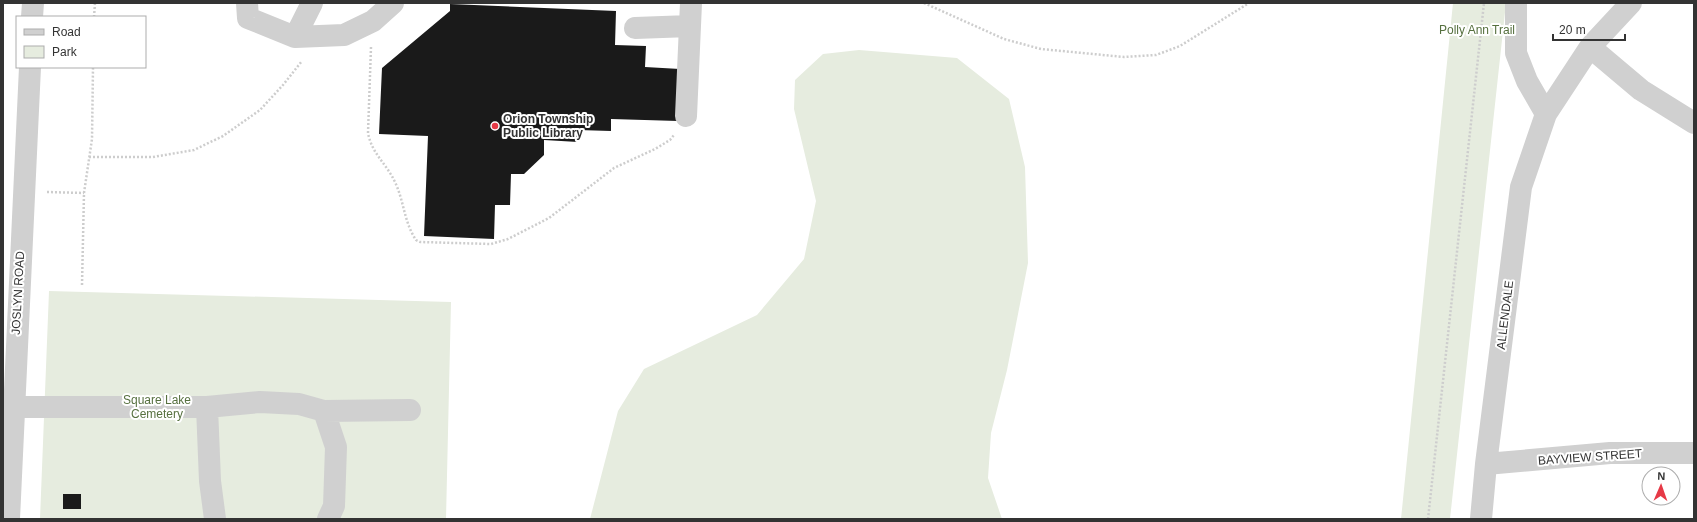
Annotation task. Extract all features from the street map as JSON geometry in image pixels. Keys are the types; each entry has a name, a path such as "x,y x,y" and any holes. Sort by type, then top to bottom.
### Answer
{"street":[{"path":"32,16 33,3"},
{"path":"247,3 248,18 295,37 344,35 373,21 392,3"},
{"path":"295,37 312,3"},
{"path":"686,116 691,3"},
{"path":"1516,3 1516,53 1527,81 1546,114"},
{"name":"ALLENDALE","path":"1481,519 1486,464 1521,187 1546,114 1590,47 1631,3"},
{"path":"635,28 690,26"},
{"path":"1590,47 1641,90 1694,123"},
{"name":"JOSLYN ROAD","path":"8,519 30,68"},
{"path":"13,407 207,407 260,402 299,404 324,411 410,410"},
{"path":"207,407 210,481 216,519"},
{"path":"324,411 336,447 334,515"},
{"name":"BAYVIEW STREET","path":"1486,464 1610,453 1694,453"}],"path":[{"path":"94,3 94,16"},
{"path":"924,3 1004,39 1041,49 1124,58 1156,55 1180,46 1249,3"},
{"path":"1428,519 1484,3"},
{"path":"364,48 371,46 368,133 371,146 395,183 409,228 416,240 420,242 491,244 508,239 548,218 614,168 655,149 670,140 686,116"},
{"path":"89,158 153,157 194,150 223,136 260,110 306,57"},
{"path":"82,285 84,193 92,139 93,68"}],"green space":[{"name":"Polly Ann Trail","path":"1453,3 1506,3 1450,519 1401,519"},
{"path":"859,50 957,58 1009,99 1025,167 1028,263 1007,370 991,433 988,478 1002,519 590,519 618,411 644,369 757,315 804,259 816,201 794,109 795,80 823,54"},
{"name":"Square Lake Cemetery","path":"49,291 451,302 446,519 40,519"}],"building":[{"name":"Orion Township Public Library","path":"450,4 616,11 615,45 646,46 645,67 680,69 678,121 611,119 611,131 578,130 578,142 544,140 544,155 524,174 511,174 510,205 495,205 494,239 424,236 428,136 379,134 382,68 450,11"},
{"path":"63,494 81,494 81,509 63,509"}],"place":[{"name":"Orion Township Public Library","path":"495,126"}]}
